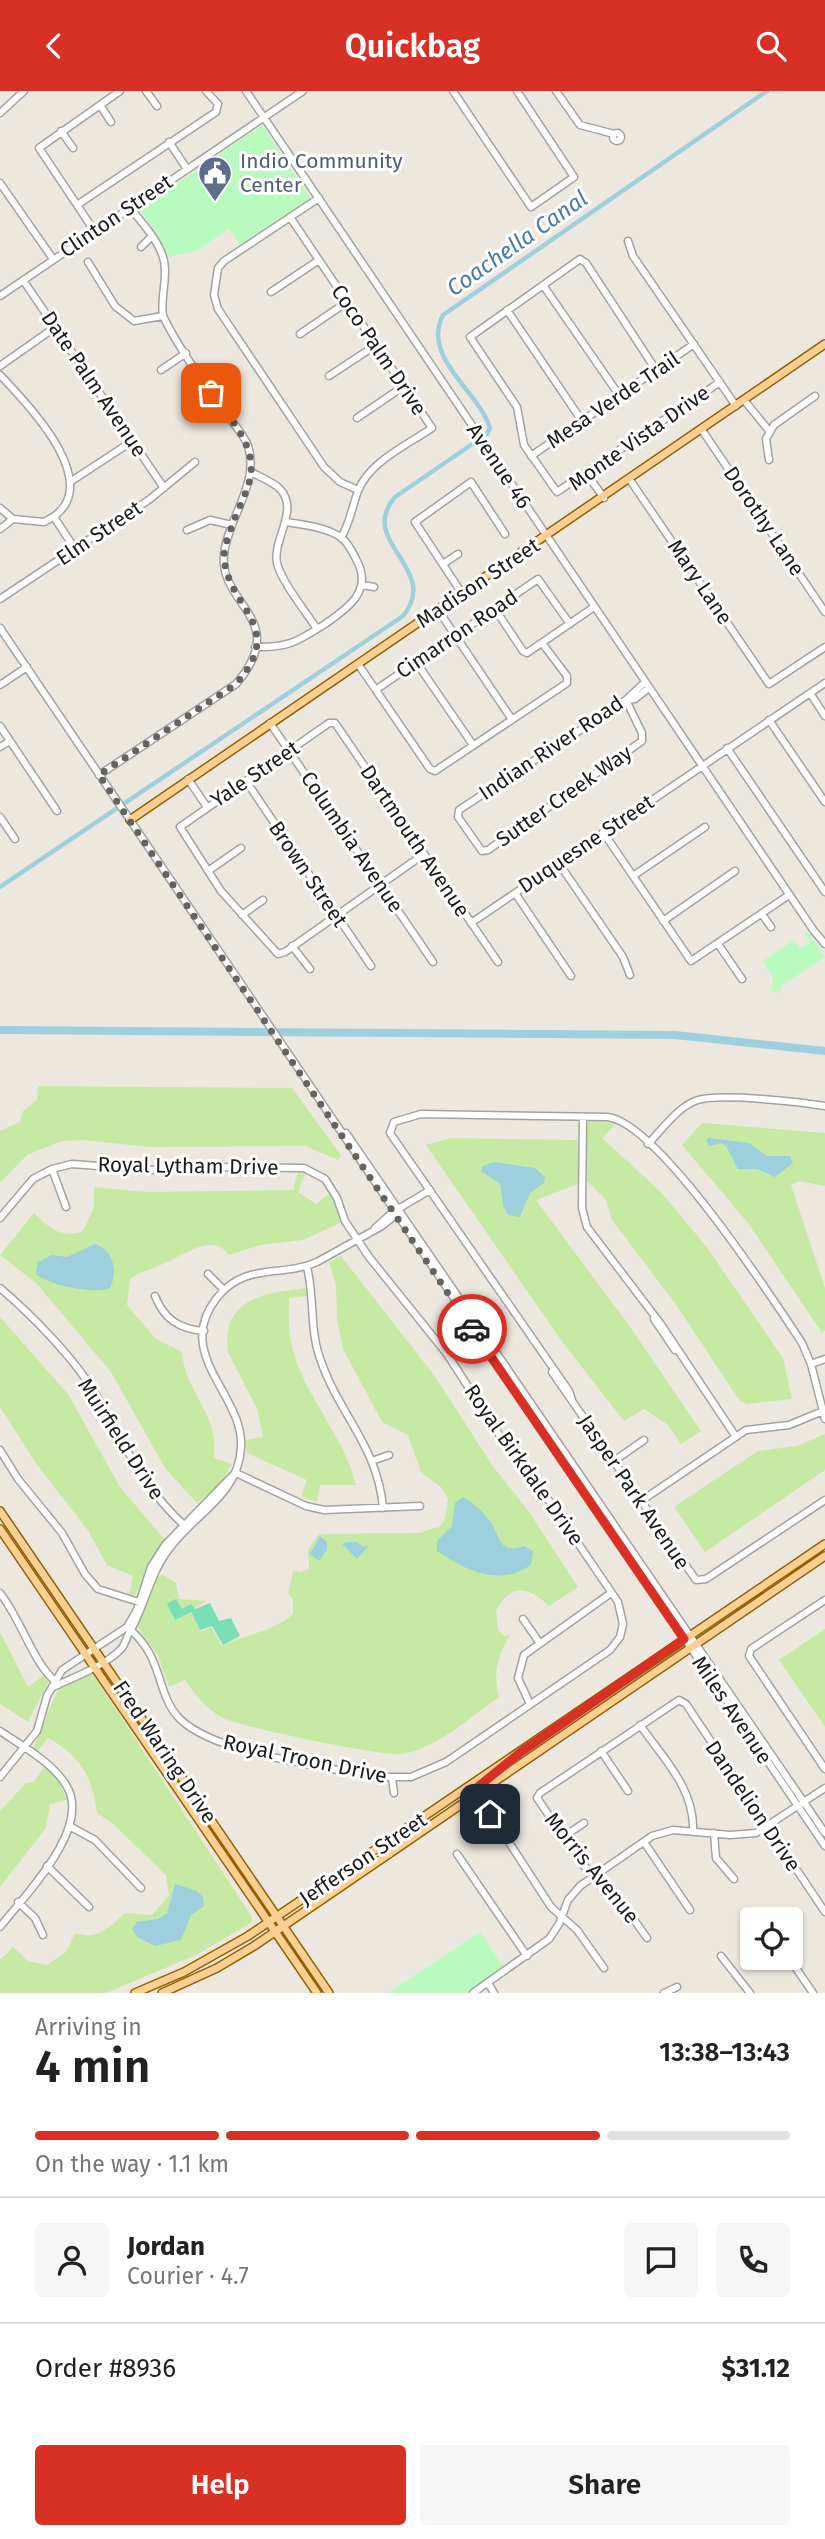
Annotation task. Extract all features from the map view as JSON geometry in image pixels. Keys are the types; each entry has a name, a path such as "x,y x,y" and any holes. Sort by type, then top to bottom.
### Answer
{"main road":[{"name":"Madison Street","path":"130,820 461,592 604,498 825,344"},
{"name":"Fred Waring Drive","path":"0,1511 329,1993"},
{"name":"Fred Waring Drive","path":"0,1529 317,1993"},
{"name":"Jefferson Street","path":"135,1993 212,1958 268,1923 825,1544"},
{"name":"Jefferson Street","path":"162,1993 217,1968 275,1932 825,1556"},
{"path":"475,1795 474,1790 521,1752"},
{"path":"389,1854 389,1847 440,1807"},
{"path":"330,1895 338,1883 354,1871 352,1866"}],"street":[{"path":"0,113 24,91"},
{"path":"96,232 39,148 120,91"},
{"path":"146,91 157,106"},
{"path":"77,205 212,115 219,107 206,91"},
{"name":"Avenue 46","path":"246,91 789,895 825,944"},
{"name":"Clinton Street","path":"0,296 303,91"},
{"path":"453,91 531,207 574,177 517,91"},
{"path":"556,91 580,125 614,134"},
{"path":"100,105 111,122"},
{"path":"61,131 73,148"},
{"path":"169,142 187,169"},
{"path":"0,183 53,258"},
{"path":"319,198 224,261 218,268 215,302 324,467 340,482 358,490"},
{"path":"99,775 236,684 249,668 256,647 252,614 229,581 223,556 251,472 247,445 163,316 160,301 164,261 152,236 131,209"},
{"name":"Coco Palm Drive","path":"290,217 432,428 369,471 358,490 350,521 341,538"},
{"path":"141,247 152,236"},
{"path":"628,241 633,256 736,406"},
{"path":"531,456 522,440 517,407 470,339 473,332 580,259 586,263 656,370"},
{"path":"271,292 319,260"},
{"path":"88,262 115,306 134,321 163,316"},
{"name":"Date Palm Avenue","path":"23,280 164,488"},
{"path":"543,285 619,395"},
{"path":"300,334 347,302"},
{"path":"507,310 582,421"},
{"path":"131,329 134,321"},
{"path":"0,366 54,328"},
{"name":"Mesa Verde Trail","path":"531,456 694,344"},
{"path":"329,376 376,345"},
{"path":"161,370 186,353"},
{"path":"0,375 27,402 49,432 70,482 64,508 44,522 13,519 0,508"},
{"name":"Monte Vista Drive","path":"531,456 557,492 720,381"},
{"path":"357,418 404,386"},
{"path":"190,410 211,393"},
{"path":"768,435 787,415 815,396"},
{"path":"744,400 768,435 769,460"},
{"name":"Dorothy Lane","path":"702,430 825,612"},
{"path":"70,482 131,442"},
{"name":"Elm Street","path":"0,599 164,488 195,462"},
{"path":"251,472 280,489 285,500 286,522 276,551 277,566 317,629"},
{"path":"586,473 604,498"},
{"name":"Mary Lane","path":"630,480 769,684 825,647"},
{"path":"461,592 415,522 471,482 505,534"},
{"path":"54,517 75,549"},
{"path":"0,529 13,519"},
{"path":"187,530 210,520 232,525"},
{"path":"256,647 288,646 349,608 362,585 360,565 341,538 317,527 286,522"},
{"path":"443,564 458,554"},
{"name":"Cimarron Road","path":"377,689 538,579 570,624"},
{"path":"362,585 374,587"},
{"path":"495,609 523,651 528,652 594,607"},
{"path":"438,610 511,718"},
{"name":"Miles Avenue","path":"0,628 801,1804 825,1846"},
{"path":"358,664 433,771 563,685 568,678 542,643"},
{"path":"416,661 472,745"},
{"path":"0,685 27,667"},
{"name":"Duquesne Street","path":"471,922 825,683"},
{"name":"Indian River Road","path":"484,852 458,814 462,808 626,700 635,699 647,685"},
{"path":"810,693 825,716"},
{"name":"Sutter Creek Way","path":"484,852 603,771 643,739 626,700"},
{"path":"769,720 825,802"},
{"name":"Yale Street","path":"208,871 180,827 332,722"},
{"name":"Dartmouth Avenue","path":"332,722 337,725 498,962"},
{"name":"Columbia Avenue","path":"270,723 433,961"},
{"path":"0,726 57,811"},
{"path":"0,747 10,741"},
{"path":"727,748 825,892"},
{"path":"188,779 208,807"},
{"name":"Brown Street","path":"246,781 371,966"},
{"path":"0,817 15,839"},
{"path":"634,876 705,827"},
{"path":"603,832 690,960 697,959 789,895"},
{"path":"241,848 208,871 242,915 278,954 424,854"},
{"path":"558,862 623,957 630,975"},
{"path":"663,921 735,871"},
{"path":"515,893 571,976"},
{"path":"242,915 263,900"},
{"path":"762,914 771,927"},
{"path":"718,944 742,979"},
{"path":"292,946 310,969"},
{"path":"648,1143 679,1112 698,1100 750,1100 825,1106"},
{"name":"Jasper Park Avenue","path":"580,1117 421,1114 406,1117 390,1127 390,1133 552,1371 569,1391 572,1400 692,1577 706,1579 825,1500"},
{"path":"736,1437 660,1323 583,1219 580,1117 608,1117 625,1122 648,1143 724,1229 802,1343 811,1364 825,1419"},
{"name":"Royal Lytham Drive","path":"0,1218 33,1179 52,1169 72,1164 151,1170 188,1167 304,1168 325,1179 358,1240"},
{"path":"52,1169 66,1207"},
{"path":"55,1684 81,1677 122,1649 156,1569 183,1526 236,1473 241,1456 241,1433 208,1367 204,1352 204,1331 211,1307 224,1290 257,1271 307,1267 358,1240 430,1190"},
{"name":"Royal Birkdale Drive","path":"358,1240 447,1354 502,1439 539,1486 611,1593"},
{"path":"307,1267 313,1300 313,1340 322,1366 364,1440 382,1490 383,1508"},
{"path":"208,1275 224,1290"},
{"name":"Muirfield Drive","path":"0,1287 29,1312 95,1393 148,1487 183,1526"},
{"path":"155,1296 159,1306 175,1324 204,1331"},
{"path":"811,1364 825,1359"},
{"path":"641,1501 751,1428 789,1425 823,1411"},
{"path":"614,1461 644,1440"},
{"path":"0,1450 18,1479 62,1533 85,1574 98,1589 141,1603"},
{"path":"372,1461 389,1455"},
{"path":"236,1473 306,1506 332,1511 420,1506"},
{"path":"0,1593 15,1612 44,1672 55,1684"},
{"path":"530,1704 520,1688 520,1667 524,1655 611,1593"},
{"name":"Royal Troon Drive","path":"129,1628 148,1646 179,1718 214,1741 375,1777 411,1777 446,1762 615,1644 623,1624 622,1613 611,1593"},
{"path":"825,1599 749,1653 751,1661 825,1769"},
{"path":"523,1619 539,1642"},
{"path":"0,1777 39,1726 55,1684 67,1665 129,1628"},
{"name":"Dandelion Drive","path":"640,1725 681,1700 825,1912"},
{"path":"628,1791 601,1751 640,1725 688,1795 693,1811 692,1831"},
{"path":"0,1731 66,1784 72,1796 71,1827 65,1842 0,1927"},
{"name":"Morris Avenue","path":"601,1751 540,1793 537,1798 594,1875 615,1893 647,1938"},
{"path":"392,1778 394,1793"},
{"path":"473,1993 549,1939 573,1892 644,1842 662,1832 747,1835 769,1826 825,1788"},
{"path":"475,1795 551,1907 577,1930 604,1968"},
{"name":"Miles Avenue","path":"801,1804 825,1833"},
{"path":"564,1836 584,1822"},
{"path":"71,1827 95,1840 141,1888"},
{"path":"714,1833 716,1858 734,1879"},
{"path":"644,1842 690,1910"},
{"path":"457,1854 527,1957"},
{"path":"47,1866 89,1907"},
{"path":"18,1902 35,1918 43,1935"},
{"path":"721,1957 749,1993"},
{"path":"797,1970 813,1993"},
{"path":"488,1983 494,1993"},
{"path":"664,1993 677,1987"}],"green space":[{"path":"262,125 311,198 240,245 229,229 196,251 168,257 160,239 140,209"},
{"path":"807,931 825,957 781,986 780,993 771,991 773,978 763,961 794,940 800,948 810,942 804,933"},
{"path":"38,1086 292,1088 341,1155 338,1160 305,1146 150,1147 82,1140 62,1141 27,1155 0,1183 0,1131 20,1122 23,1111 37,1100"},
{"path":"587,1123 616,1123 602,1138 661,1192 706,1246 783,1358 792,1399 747,1404 739,1400 677,1306 612,1220 606,1200 585,1179"},
{"path":"702,1123 825,1133 825,1186 799,1181 791,1185 825,1288 825,1330 822,1333 748,1223 682,1145"},
{"path":"451,1138 578,1140 578,1184 536,1200 628,1324 701,1431 681,1444 667,1424 644,1409 624,1421 563,1343 426,1145"},
{"path":"298,1172 305,1174 298,1192 316,1204 330,1193 342,1222 303,1240 260,1245 229,1255 215,1245 198,1247 130,1279 127,1305 155,1338 182,1352 189,1380 212,1429 214,1458 232,1464 219,1485 197,1503 165,1468 111,1372 36,1283 0,1255 34,1213 56,1231 68,1234 83,1231 94,1207 94,1187 147,1192 293,1190"},
{"path":"341,1256 434,1375 492,1465 529,1512 578,1587 549,1606 534,1595 521,1590 508,1595 496,1611 498,1630 505,1636 511,1635 502,1649 498,1665 496,1680 499,1697 441,1739 402,1754 312,1741 223,1718 202,1702 185,1680 169,1687 158,1655 137,1627 156,1577 163,1575 176,1583 179,1599 207,1601 190,1611 201,1632 211,1627 222,1646 277,1625 293,1614 293,1599 288,1594 293,1571 309,1569 308,1549 319,1534 419,1533 440,1526 445,1519 448,1499 442,1488 421,1472 408,1435 382,1422 343,1349 337,1319 336,1285 329,1262"},
{"path":"307,1288 307,1296 289,1298 292,1347 305,1382 343,1449 356,1485 320,1485 317,1502 301,1496 307,1480 247,1453 246,1440 263,1437 258,1411 228,1352 228,1334 232,1319 239,1309 262,1296"},
{"path":"0,1317 68,1394 120,1487 165,1540 135,1595 129,1594 133,1576 107,1565 87,1529 37,1465 0,1407"},
{"path":"825,1434 825,1470 705,1552 674,1507 758,1451 797,1446"},
{"path":"176,1599 182,1609 191,1604 195,1609 210,1603 219,1621 231,1618 240,1636 223,1645 212,1626 200,1630 191,1612 175,1620 167,1604"},
{"path":"825,1629 825,1727 779,1660"},
{"path":"0,1632 28,1687 43,1676 49,1682 28,1722 0,1704"},
{"path":"93,1674 252,1917 251,1923 196,1955 106,1993 0,1993 0,1960 13,1947 28,1961 47,1965 66,1952 75,1933 97,1934 125,1913 152,1915 169,1895 166,1875 113,1824 97,1813 88,1778 77,1760 48,1738 38,1751 33,1748 61,1687"},
{"path":"44,1767 58,1780 67,1800 50,1804 46,1828 0,1887 0,1811 26,1783 34,1782"},
{"path":"480,1932 504,1968 465,1993 388,1993"}],"water":[{"path":"709,1138 749,1143 767,1156 790,1156 793,1163 775,1177 757,1169 738,1169 726,1146 721,1143 709,1146 706,1140"},
{"path":"494,1162 535,1168 545,1177 544,1183 530,1193 520,1217 508,1215 503,1206 500,1184 481,1171 483,1166"},
{"path":"95,1244 106,1251 113,1262 114,1275 110,1288 72,1288 36,1274 38,1262 52,1255 67,1257"},
{"path":"463,1497 486,1516 505,1546 524,1546 533,1551 531,1565 519,1572 495,1576 471,1570 437,1551 437,1541 452,1526 455,1503"},
{"path":"320,1536 327,1542 327,1550 319,1561 310,1554"},
{"path":"347,1542 369,1546 357,1559 342,1544"},
{"path":"175,1884 197,1891 203,1897 204,1906 191,1915 181,1940 155,1946 137,1937 132,1929 137,1922 158,1919 167,1913"}],"waterway":[{"name":"Coachella Canal","path":"0,887 403,616 412,599 413,584 385,528 386,513 395,497 487,434 490,428 484,414 445,360 438,331 443,315 767,91"},
{"path":"0,1030 675,1035 825,1051"}],"way so far":[{"path":"211,393 247,445 251,472 223,556 229,581 252,614 257,639 254,653 249,668 236,684 99,775 311,1086 472,1329"}],"place":[{"name":"Indio Community Center","path":"215,203"}],"route":[{"path":"472,1329 684,1639 521,1752 474,1790 472,1794 491,1818 490,1814"}]}
